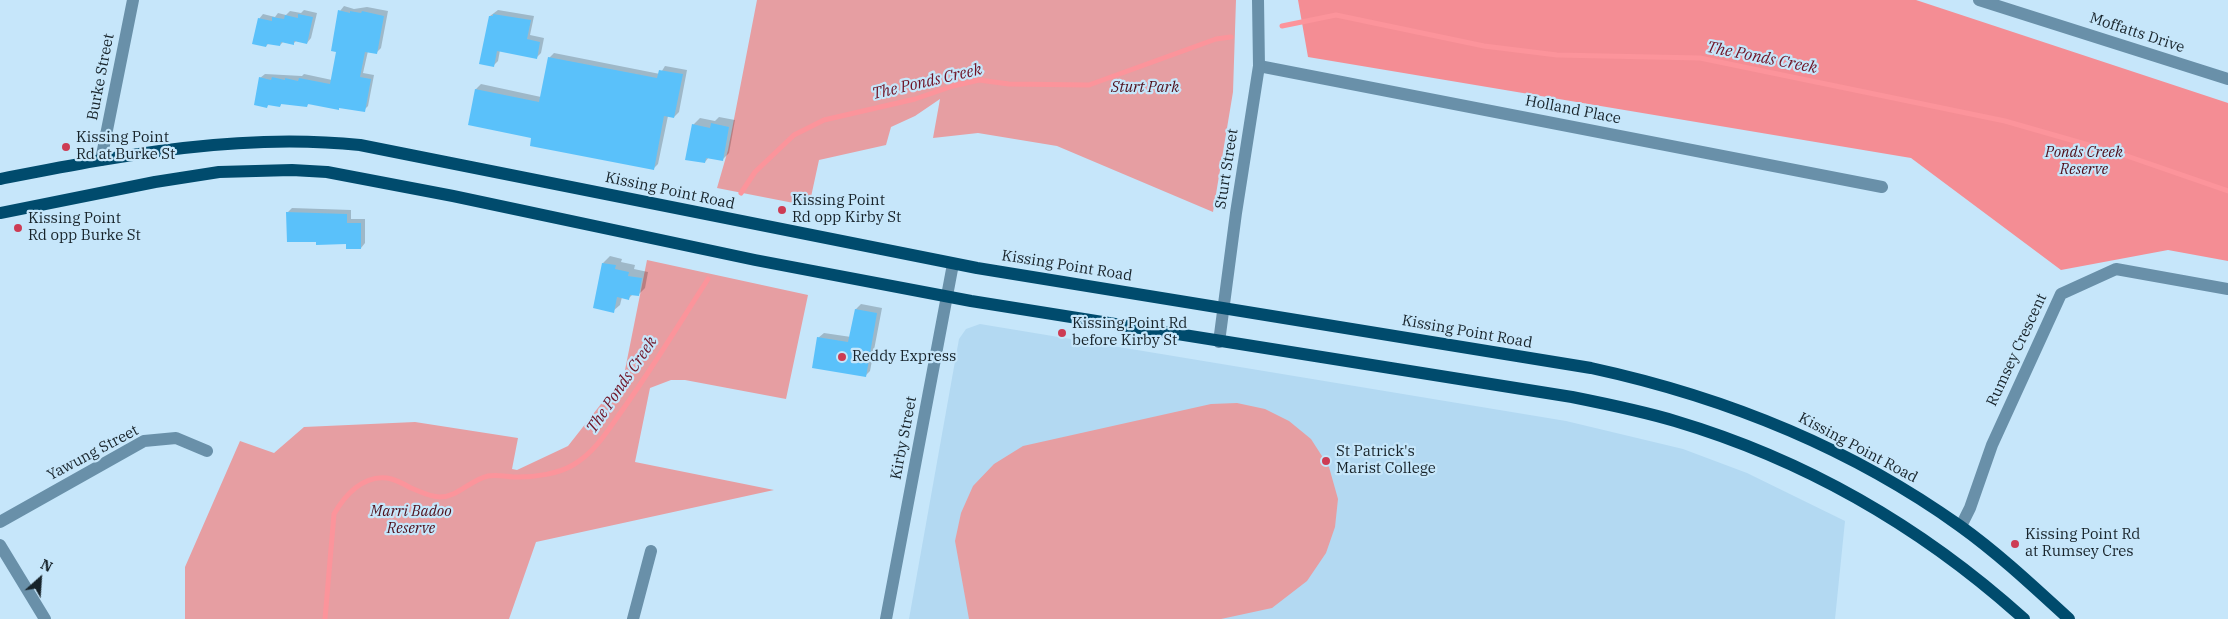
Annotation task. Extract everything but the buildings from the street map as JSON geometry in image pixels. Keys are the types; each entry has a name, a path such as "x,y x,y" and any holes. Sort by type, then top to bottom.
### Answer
{"main road":[{"name":"Kissing Point Road","path":"0,179 101,160 198,145 256,141 310,141 360,145 952,264 1591,368 1685,391 1752,414 1846,456 1905,490 1961,526 2021,574 2070,619"},
{"path":"0,213 210,173 292,170 327,172 453,196 755,260 947,296 1219,342 1572,397 1634,410 1716,434 1819,478 1901,524 1965,568 2024,619"}],"street":[{"name":"Burke Street","path":"101,160 133,0"},
{"name":"Sturt Street","path":"1219,342 1225,308 1236,213 1259,66 1258,0"},
{"name":"Moffatts Drive","path":"1979,0 2228,79"},
{"name":"Holland Place","path":"1259,66 1882,187"},
{"name":"Kirby Street","path":"886,619 952,264"},
{"name":"Rumsey Crescent","path":"1961,526 1970,508 1992,445 2061,294 2116,268 2228,289"},
{"name":"Yawung Street","path":"0,522 144,441 176,438 207,451"},
{"path":"0,545 45,619"},
{"path":"632,619 651,551"}],"shaded area":[{"name":"St Patrick's Marist College","path":"980,324 1566,421 1683,449 1747,473 1845,521 1835,619 909,619 959,339 966,329"}],"green space":[{"name":"Sturt Park","path":"757,0 1236,0 1233,92 1213,212 1057,146 978,133 933,138 940,99 915,116 891,127 886,145 819,160 809,206 717,188 728,150"},
{"name":"Ponds Creek Reserve","path":"1298,0 1916,0 2228,103 2228,261 2168,250 2061,270 1911,158 1308,57"},
{"name":"Marri Badoo Reserve","path":"647,260 808,295 786,399 685,380 671,380 650,388 635,462 774,490 536,542 509,619 185,619 185,567 240,441 274,453 304,427 415,422 518,438 512,469 517,470 568,446 601,404 621,390"},
{"path":"1237,403 1265,409 1289,421 1311,439 1329,467 1338,499 1335,527 1326,553 1307,581 1272,608 1221,619 969,619 955,541 961,513 973,486 994,464 1023,446 1211,404"}],"waterway":[{"name":"The Ponds Creek","path":"1282,26 1336,15 1484,46 1557,55 1700,58 2005,121 2127,156 2228,191"},
{"name":"The Ponds Creek","path":"741,193 755,172 794,135 824,120 915,99 953,86 979,80 1009,84 1089,85 1216,39 1231,37"},
{"name":"The Ponds Creek","path":"325,619 334,514 349,493 370,480 387,478 426,494 440,497 453,494 488,476 539,476 560,471 573,465 594,448 611,427 655,363 708,279"}],"place":[{"name":"Kissing Point Rd at Burke St","path":"66,147"},
{"name":"Kissing Point Rd opp Kirby St","path":"782,210"},
{"name":"Kissing Point Rd opp Burke St","path":"18,228"},
{"name":"Kissing Point Rd before Kirby St","path":"1062,333"},
{"name":"Reddy Express","path":"842,357"},
{"name":"St Patrick's Marist College","path":"1326,461"},
{"name":"Kissing Point Rd at Rumsey Cres","path":"2015,544"}]}
